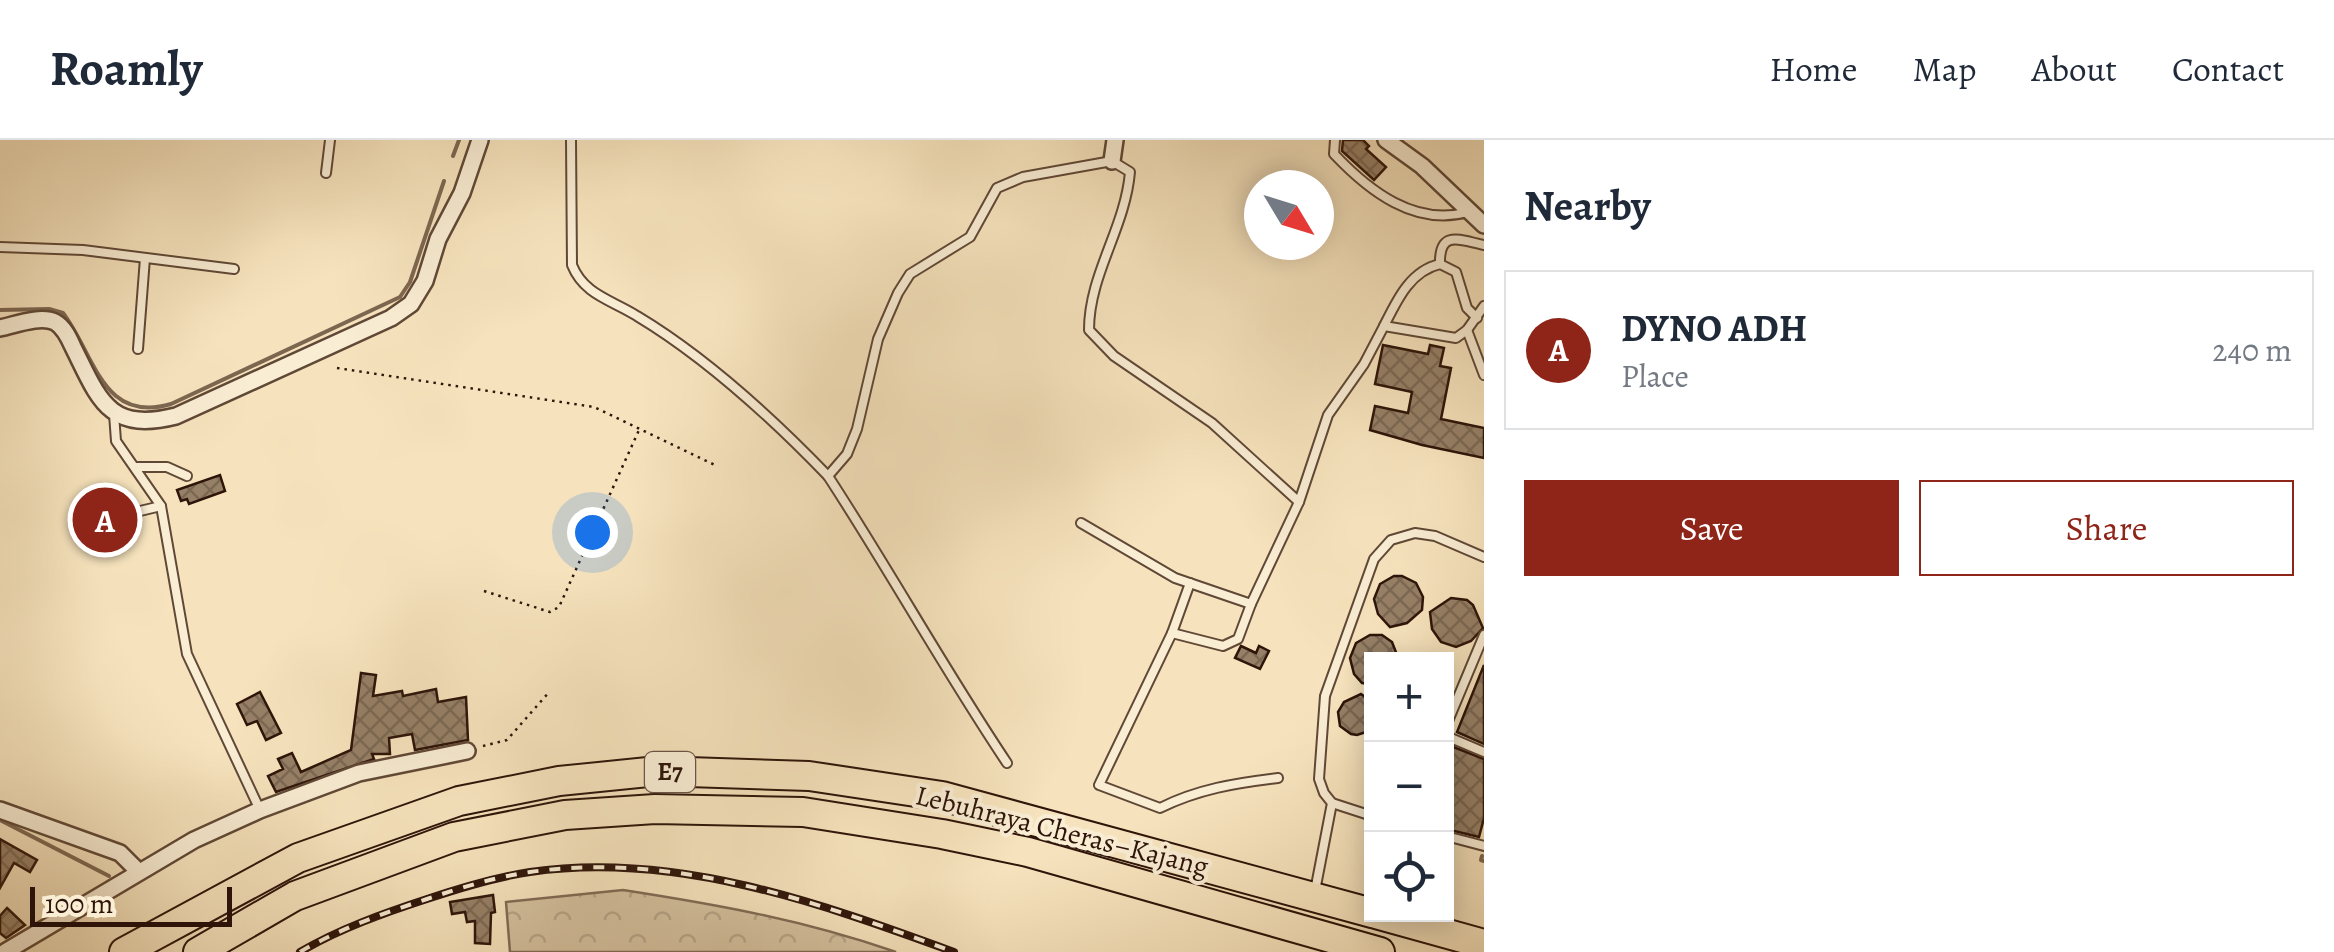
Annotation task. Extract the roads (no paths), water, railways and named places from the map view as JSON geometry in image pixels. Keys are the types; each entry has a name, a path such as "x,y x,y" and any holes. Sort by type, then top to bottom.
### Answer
{"highway":[{"name":"Lebuhraya Cheras–Kajang","path":"124,952 298,858 459,801 559,781 658,771 809,776 942,796 1364,911"},
{"name":"Lebuhraya Cheras–Kajang","path":"198,952 295,896 454,837 564,815 655,808 802,812 942,834 1028,852 1380,952"},
{"name":"Lebuhraya Cheras–Kajang","path":"1403,922 1484,944"}],"street":[{"path":"0,328 40,320 60,325 98,398 114,414 137,420 176,416 401,312 419,294 425,281 438,239 462,192 480,140"},
{"path":"1112,161 1115,140"},
{"path":"1386,140 1422,166 1484,225"},
{"path":"5,952 194,840 260,810 359,774 468,751"},
{"path":"0,810 120,853 139,872"}],"lane":[{"path":"326,174 330,140"},
{"path":"571,140 572,266 578,282 687,350 828,476 1007,763"},
{"path":"1335,140 1334,154 1391,202 1415,213 1452,217 1468,212"},
{"path":"828,476 847,454 857,430 878,339 910,274 970,237 998,188 1022,177 1112,161 1130,172 1128,193 1089,300 1088,330 1114,356 1212,423 1299,502"},
{"path":"1440,264 1439,253 1447,240 1454,237 1484,245"},
{"path":"0,247 82,250 234,269"},
{"path":"138,349 145,258"},
{"path":"1172,633 1223,646 1238,638 1299,502 1328,415 1364,364 1408,284 1430,266 1440,264 1456,272 1467,308 1477,318"},
{"path":"1384,326 1456,338 1467,330 1484,306"},
{"path":"1467,330 1484,375"},
{"path":"114,414 116,441 160,506 187,654 260,810"},
{"path":"137,467 167,467 187,476"},
{"path":"140,511 160,506"},
{"path":"1081,523 1175,578 1251,604"},
{"path":"1364,813 1332,802 1324,794 1320,779 1325,696 1374,559 1391,540 1415,532 1435,536 1484,557"},
{"path":"1190,583 1172,633 1099,785 1160,808 1184,795 1278,778"},
{"path":"1454,707 1484,635"},
{"path":"1454,739 1484,752"},
{"path":"1314,898 1332,802"},
{"path":"1454,838 1484,846"},
{"path":"1298,930 1339,952"}],"waterway":[{"path":"453,156 459,140"},
{"path":"0,310 49,309 63,313 103,382 115,395 148,408 171,404 400,297 410,282 444,181"},
{"path":"0,820 109,876"},
{"path":"1482,856 1484,861"}],"railway":[{"path":"300,952 362,922 465,887 530,872 585,867 693,875 746,886 852,916 954,952"}],"place":[{"name":"DYNO ADH","path":"105,520"}]}
